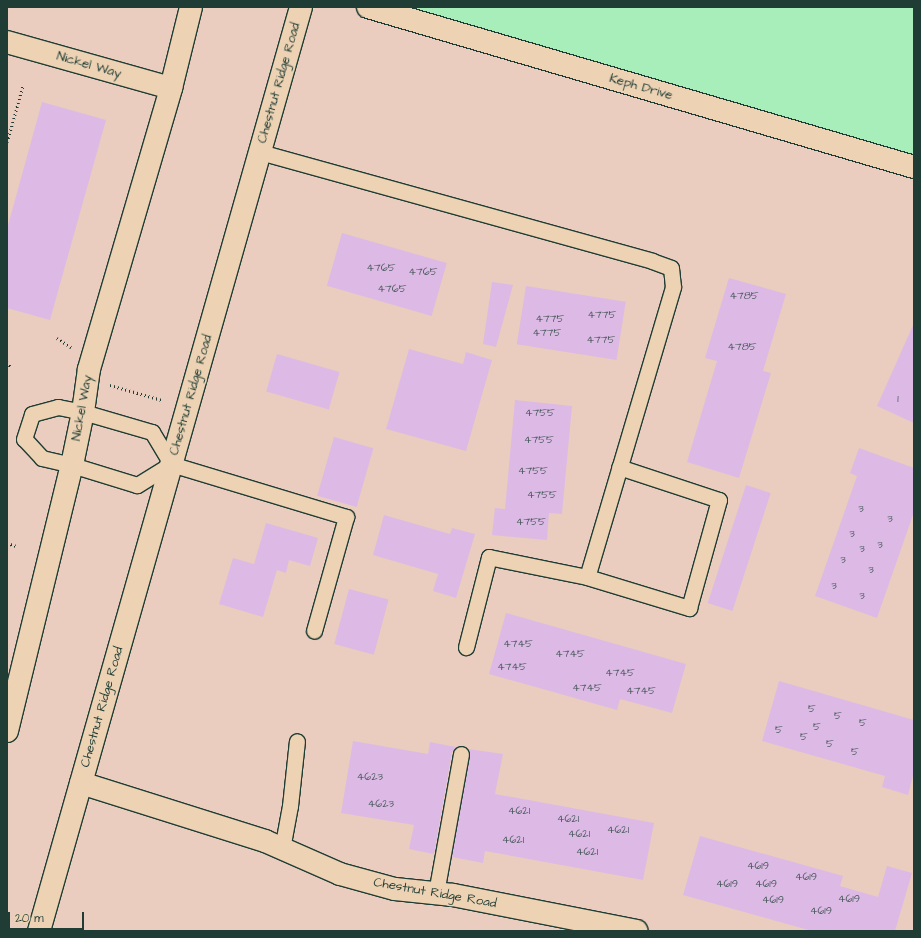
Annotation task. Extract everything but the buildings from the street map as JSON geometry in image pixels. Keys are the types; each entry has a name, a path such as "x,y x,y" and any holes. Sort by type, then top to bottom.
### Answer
{"street":[{"name":"Nickel Way","path":"7,731 72,465 83,412 88,369 171,88 191,7"},
{"name":"Chestnut Ridge Road","path":"39,931 301,7"},
{"name":"Keph Drive","path":"368,7 914,167"},
{"name":"Nickel Way","path":"7,42 171,88"},
{"name":"Chestnut Ridge Road","path":"81,783 265,841 340,874 395,889 453,895 636,931"}],"lane":[{"path":"260,152 652,261 671,268 673,287 587,576"},
{"path":"171,464 137,485 72,465 42,458 24,439 32,414 58,407 83,412 152,432 171,464 346,517 314,631"},
{"path":"466,647 489,557 587,576 689,608 719,500 619,468"},
{"path":"282,849 290,806 298,741"},
{"path":"436,893 461,754"}],"path":[{"path":"7,142 23,85"},
{"path":"7,362 11,367"},
{"path":"7,543 16,546"}],"green space":[{"path":"368,7 914,7 914,167"}]}
